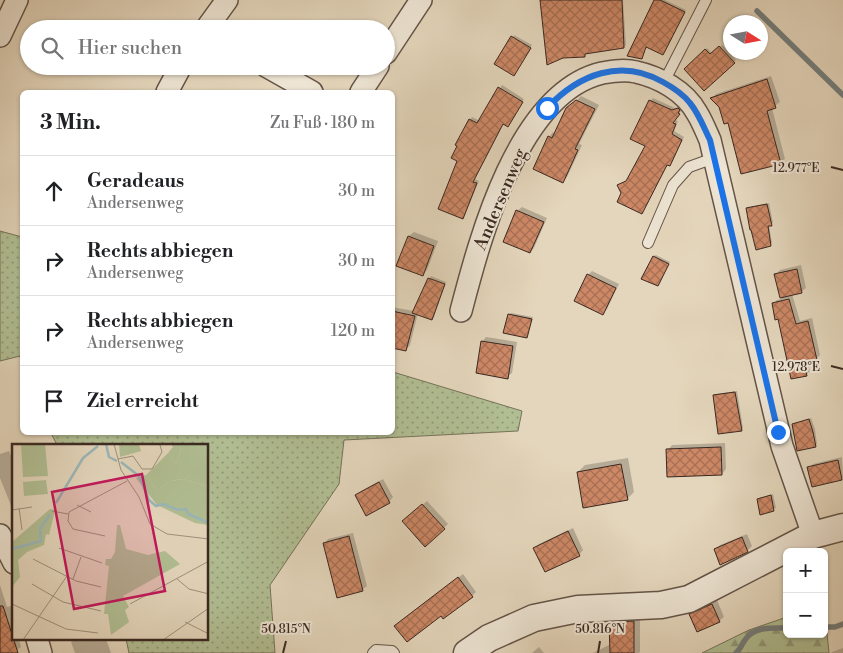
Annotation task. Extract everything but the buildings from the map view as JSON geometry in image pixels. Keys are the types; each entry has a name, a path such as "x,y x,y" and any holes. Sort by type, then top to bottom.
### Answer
{"street":[{"path":"0,36 17,0"},
{"path":"213,20 226,0"},
{"path":"395,39 421,0"},
{"name":"Andersenweg","path":"461,311 475,258 500,188 527,136 547,108 574,84 605,72 632,71 664,82 686,98 697,112 710,140 782,446 814,535"},
{"path":"168,90 176,75"},
{"path":"282,75 308,90"},
{"path":"362,90 372,75"},
{"path":"467,653 489,638 534,618 578,609 661,605 689,599 814,535 843,527"},
{"path":"0,535 12,559"},
{"path":"38,640 41,653"}],"lane":[{"path":"664,82 706,0"},
{"path":"648,243 673,185 689,167 714,158"},
{"path":"373,653 376,650 392,650 394,653"}],"green space":[{"path":"0,231 20,236 20,356 0,361"},
{"path":"395,373 522,411 518,431 344,440 339,484 270,585 275,653 129,653 126,640 209,640 209,444 56,444 52,435 395,435"},
{"path":"783,618 783,638 827,638 829,653 702,653 749,630"}],"waterway":[{"path":"757,11 843,95"},
{"path":"828,627 843,624"},
{"path":"736,653 753,632 764,629 783,628"}],"route":[{"path":"547,108 574,84 594,75 624,70 641,73 664,82 686,98 697,112 710,140 778,432"}]}
